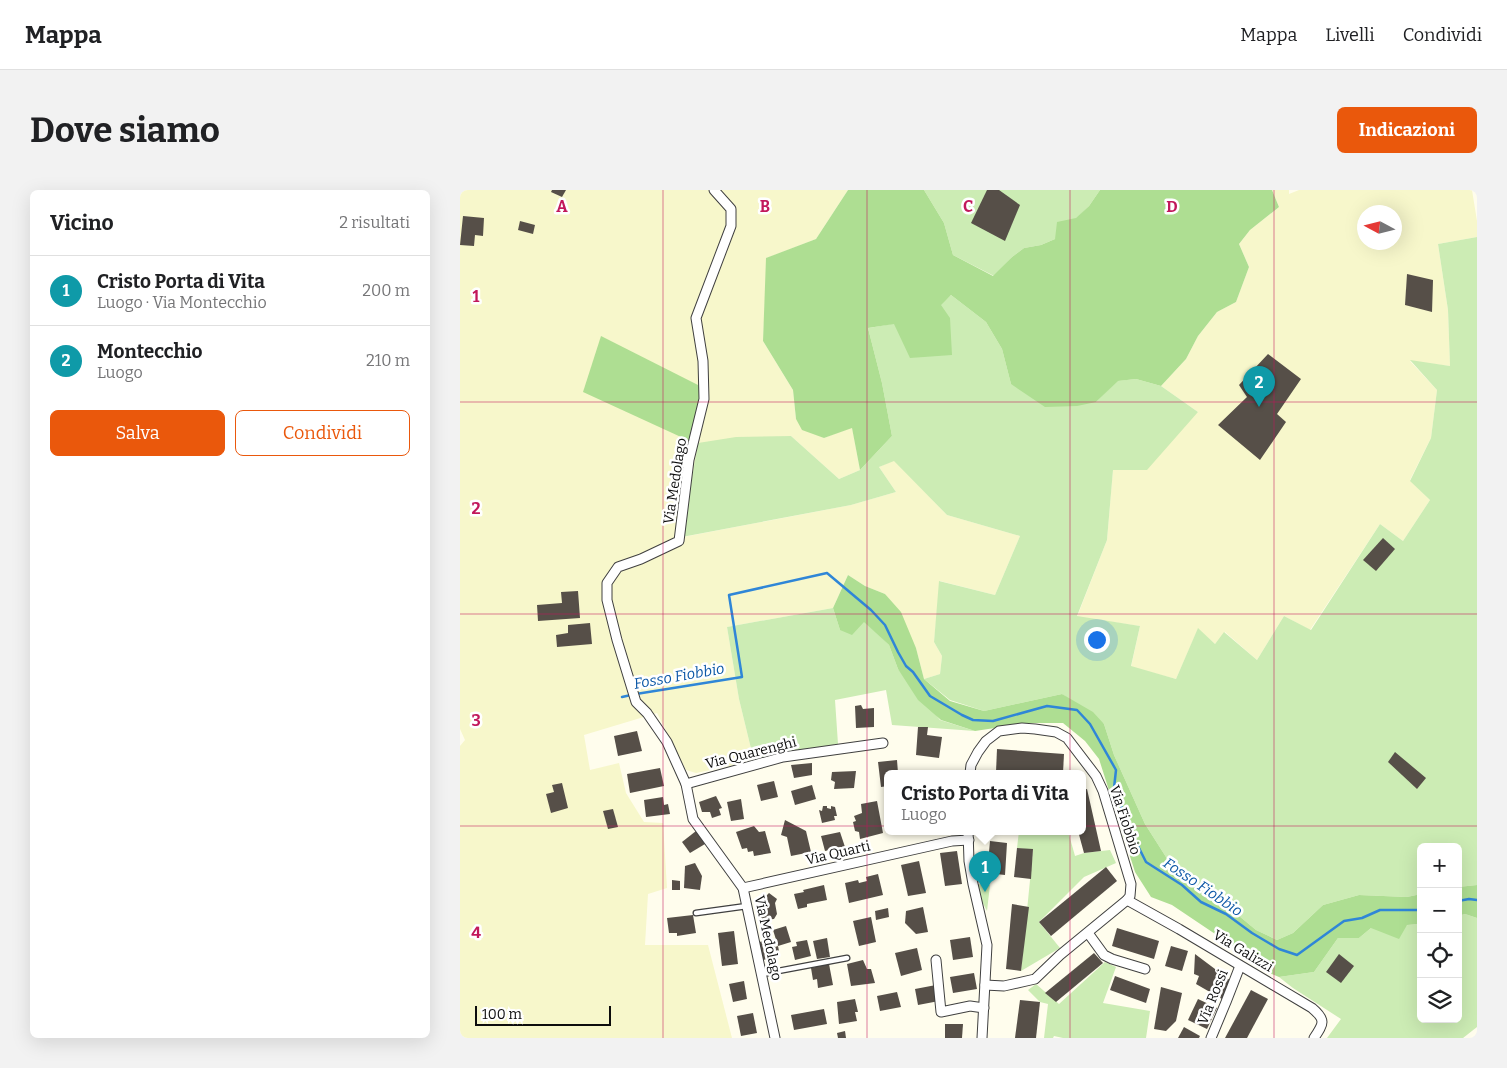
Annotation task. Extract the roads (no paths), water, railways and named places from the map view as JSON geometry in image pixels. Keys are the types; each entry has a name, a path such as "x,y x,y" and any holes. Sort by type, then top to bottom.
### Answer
{"street":[{"name":"Via Medolago","path":"714,190 731,209 731,226 696,318 703,361 704,399 689,460 679,541 642,559 618,567 607,582 607,600 636,702 647,713 667,742 686,784 693,818 743,888 775,1038"},
{"name":"Via Fiobbio","path":"971,770 978,752 994,734 1005,728 1056,732 1067,738 1096,776 1103,792 1131,884 1131,891 1127,900"},
{"name":"Via Quarenghi","path":"686,784 784,757 883,743"},
{"path":"968,836 973,884 987,945 982,1038"},
{"name":"Via Quarti","path":"743,888 968,836"},
{"path":"985,984 1004,986 1035,979 1127,900"},
{"name":"Via Galizzi","path":"1127,900 1312,1008 1321,1016 1322,1026 1314,1038"},
{"path":"1088,934 1104,955 1145,969"},
{"path":"936,960 941,1012 970,1006 984,1008"},
{"name":"Via Rossi","path":"1211,1038 1240,966"}],"lane":[{"path":"696,913 747,906"},
{"path":"762,974 847,958"}],"waterway":[{"name":"Fosso Fiobbio","path":"636,694 742,677 729,595 827,573 871,610 885,625 906,666 913,672 930,696 962,715 973,720 993,721 1047,706 1077,710 1090,724 1116,770 1114,788 1132,834 1146,862 1182,885 1201,902 1226,914 1252,933 1279,949 1297,955 1344,921 1362,918 1380,910 1417,910"},
{"name":"Fosso Fiobbio","path":"622,697 631,695"},
{"name":"Fosso Fiobbio","path":"1462,900 1477,900"}],"place":[{"name":"Montecchio","path":"1259,407"},
{"name":"Cristo Porta di Vita","path":"985,892"}]}
